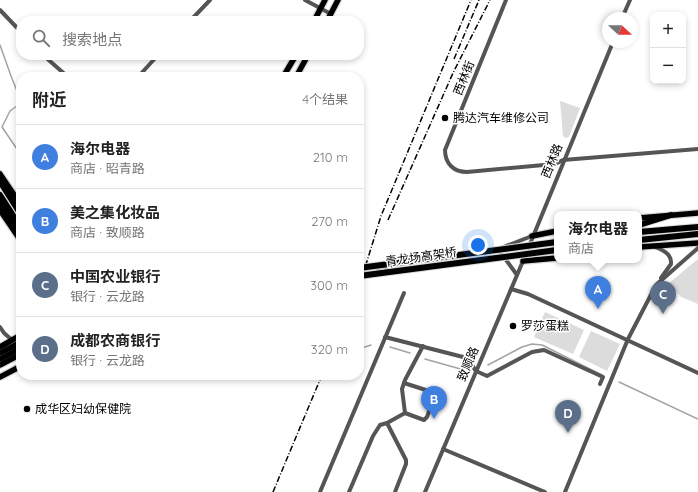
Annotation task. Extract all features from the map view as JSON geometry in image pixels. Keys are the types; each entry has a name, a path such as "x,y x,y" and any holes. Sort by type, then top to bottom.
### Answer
{"highway":[{"path":"0,195 16,220"},
{"path":"0,203 16,228"},
{"path":"642,224 671,215"},
{"path":"642,232 698,227"},
{"path":"642,240 698,234"},
{"name":"青龙场高架桥","path":"364,267 540,245 554,242"},
{"name":"青龙场高架桥","path":"364,275 554,251"}],"main road":[{"path":"317,16 325,0"},
{"path":"331,14 338,0"},
{"path":"287,72 293,60"},
{"path":"299,72 305,60"},
{"path":"0,174 16,198"},
{"path":"0,182 16,206"},
{"path":"0,210 16,234"},
{"path":"642,218 698,212"},
{"path":"0,216 16,238"},
{"path":"532,236 554,232"},
{"path":"642,247 698,243"},
{"path":"523,261 554,258"},
{"path":"0,346 16,338"},
{"path":"0,353 16,345"},
{"path":"0,359 16,351"},
{"path":"0,365 16,357"},
{"path":"0,372 16,364"},
{"path":"0,377 16,369"}],"street":[{"path":"195,16 210,0"},
{"path":"305,0 331,14"},
{"name":"西林街","path":"506,0 445,150 445,157 448,164 455,170 462,172 555,164 563,160 698,149"},
{"path":"625,12 630,0"},
{"path":"0,10 16,27"},
{"name":"西林路","path":"511,289 610,48"},
{"path":"49,60 62,72"},
{"path":"143,72 153,60"},
{"path":"378,270 388,269 406,262 498,249 532,236"},
{"path":"566,492 628,339 656,285 671,264 672,261 668,254 653,246"},
{"path":"656,285 698,248"},
{"path":"498,249 517,275"},
{"path":"511,289 528,294 628,339 698,373"},
{"name":"致顺路","path":"425,492 511,289"},
{"path":"320,492 404,293"},
{"path":"0,327 12,340"},
{"path":"385,337 467,358 476,371 487,376 532,352 544,350 603,377 600,384"},
{"path":"405,413 402,389 423,346"},
{"path":"349,492 373,436 380,425 387,423 405,413 424,420 427,417 435,394 404,383"},
{"path":"387,423 406,460 406,464 395,492"},
{"path":"443,449 545,492"}],"shaded area":[{"path":"560,101 580,108 569,137 566,138 563,136"},
{"path":"698,259 698,304 681,297 669,283"},
{"path":"545,312 584,330 573,354 534,337"},
{"path":"591,331 620,344 607,371 579,357"}],"waterway":[{"path":"0,45 16,88"},
{"path":"16,107 10,111 2,127 16,148"},
{"path":"488,365 522,347 532,344 542,345 602,375"},
{"path":"364,347 371,345"},
{"path":"390,347 410,353"},
{"path":"425,359 464,370"},
{"path":"619,382 698,419"}],"tunnel":[{"path":"364,265 378,270"}],"railway":[{"path":"364,271 381,216 471,0"},
{"path":"454,59 479,0"},
{"path":"388,220 453,73 490,0"},
{"path":"273,492 320,380"}],"place":[{"name":"腾达汽车维修公司","path":"445,118"},
{"name":"海尔电器","path":"598,309"},
{"name":"中国农业银行","path":"663,314"},
{"name":"罗莎蛋糕","path":"513,326"},
{"name":"成华区妇幼保健院","path":"27,409"},
{"name":"美之集化妆品","path":"434,419"},
{"name":"成都农商银行","path":"568,433"}]}
